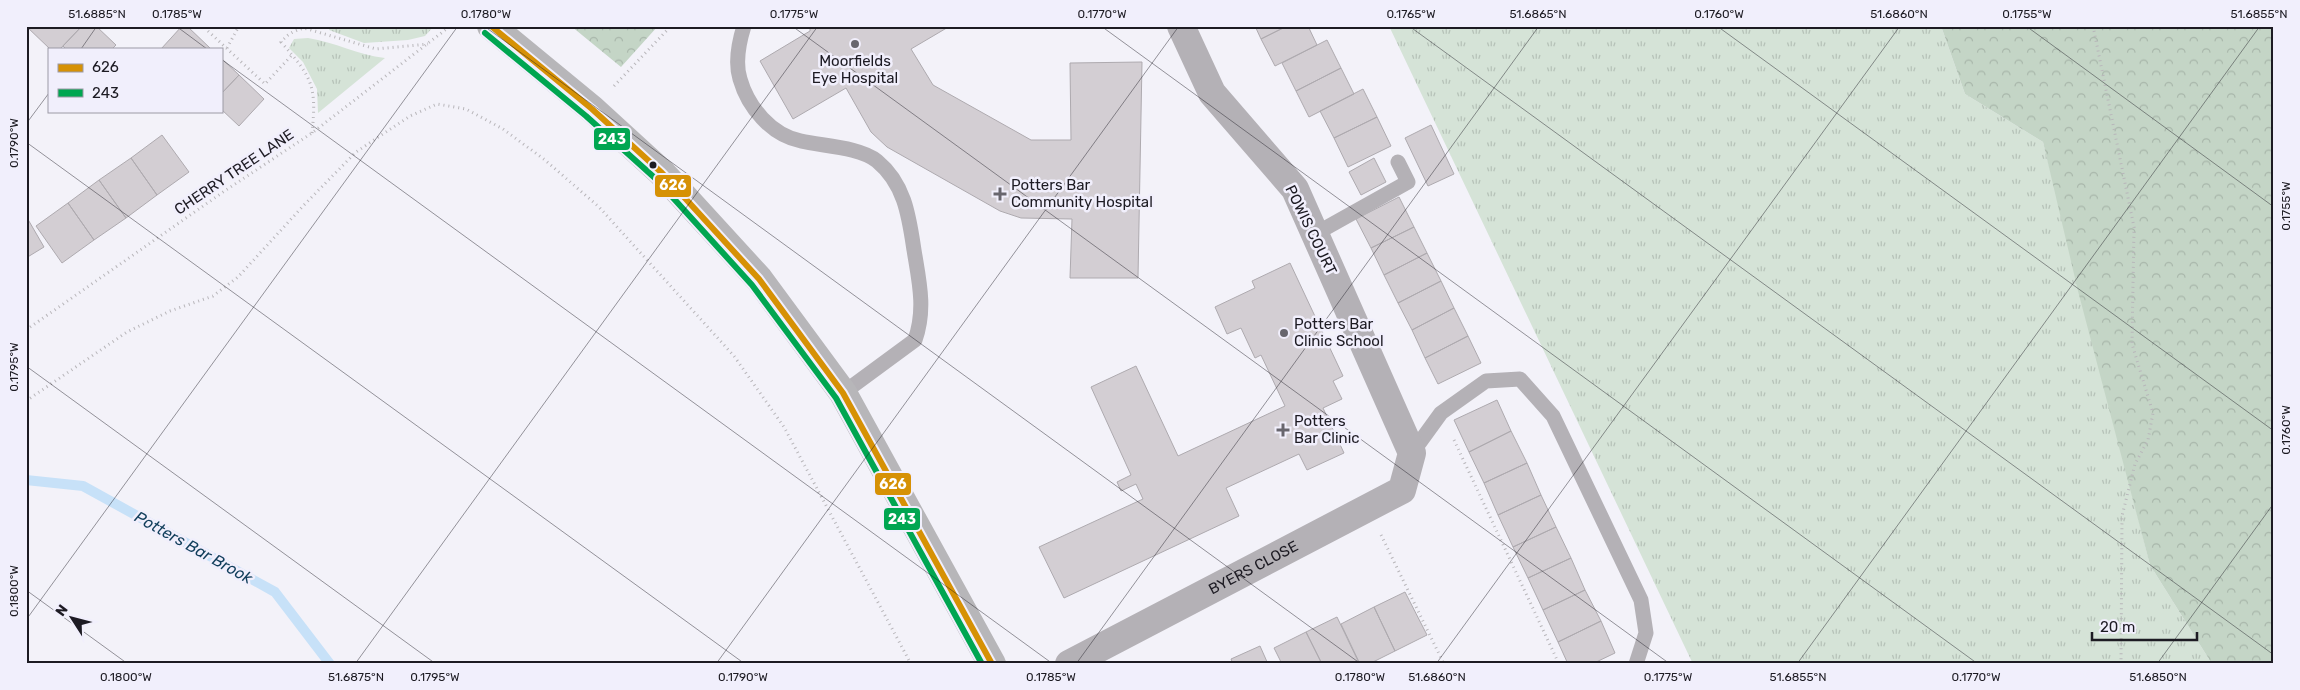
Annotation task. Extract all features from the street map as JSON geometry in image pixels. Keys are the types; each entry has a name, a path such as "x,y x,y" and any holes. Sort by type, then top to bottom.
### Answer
{"main road":[{"path":"491,26 592,109 662,173 759,279 843,393 992,664"}],"street":[{"name":"POWIS COURT","path":"1181,26 1212,93 1295,189 1412,453"},
{"name":"BYERS CLOSE","path":"1069,664 1402,490 1412,453"}],"lane":[{"path":"744,26 739,42 739,77 753,108 773,129 799,141 840,147 876,160 897,181 908,212 922,296 919,330 915,340 843,393"},
{"path":"1314,234 1408,182 1398,162"},
{"path":"1412,453 1441,413 1486,381 1520,379 1552,416 1641,600 1646,634 1636,664"}],"path":[{"path":"227,48 239,26"},
{"path":"592,109 670,26"},
{"path":"2093,26 2134,227 2132,344 2153,413 2148,440 2135,464 2122,516 2121,664"},
{"name":"CHERRY TREE LANE","path":"26,330 226,190 312,134 449,27"},
{"path":"312,134 315,105 313,89 307,74 281,42 293,31 304,28 376,49 428,44"},
{"path":"208,31 265,84 292,55"},
{"path":"26,401 127,332 170,311 213,296 220,291 238,277 304,204 356,152 410,116 436,104 466,108 503,130 545,160 598,207 734,356 784,427 911,664"},
{"path":"1441,413 1559,664"},
{"path":"1368,508 1444,664"}],"green space":[{"path":"330,26 434,26 425,36 408,40 364,43 329,30"},
{"path":"571,26 658,26 621,67"},
{"path":"1389,26 1941,26 1965,94 2043,142 2150,565 2212,664 1693,664"},
{"path":"1941,26 2274,26 2274,664 2212,664 2150,565 2078,291 2043,142 1965,94"},
{"path":"308,38 385,58 318,113 317,89 303,62 289,48 294,39"}],"building":[{"path":"26,26 82,26 61,48 49,48"},
{"path":"82,26 96,26 116,45 113,48 65,48 63,46"},
{"path":"182,26 187,26 210,48 162,48"},
{"path":"810,26 950,26 911,49 933,85 1031,140 1071,140 1070,63 1142,62 1138,278 1070,278 1072,219 1021,218 1000,211 887,147 871,132 846,88 793,119 760,61 810,31"},
{"path":"1255,26 1287,26 1261,39"},
{"path":"1287,26 1308,26 1317,45 1275,66 1261,39"},
{"path":"1327,40 1341,68 1296,91 1282,63"},
{"path":"222,59 239,75 222,93"},
{"path":"1341,68 1354,94 1309,117 1296,91"},
{"path":"239,75 264,99 239,126 222,110 222,93"},
{"path":"1363,89 1377,117 1334,138 1320,111"},
{"path":"1377,117 1391,146 1348,167 1334,138"},
{"path":"1431,125 1454,174 1428,186 1405,138"},
{"path":"162,135 189,172 157,195 131,158"},
{"path":"131,158 157,195 126,218 99,180"},
{"path":"1374,158 1386,182 1361,195 1349,172"},
{"path":"99,180 126,218 94,240 68,203"},
{"path":"1399,197 1414,227 1371,248 1356,219"},
{"path":"68,203 94,240 62,263 36,226"},
{"path":"26,216 44,247 26,258"},
{"path":"1414,227 1427,253 1384,275 1371,248"},
{"path":"1427,253 1441,281 1398,303 1384,275"},
{"name":"Potters Bar Clinic","path":"1290,263 1343,376 1333,381 1342,399 1323,408 1344,453 1307,470 1299,454 1226,488 1239,516 1064,598 1039,547 1143,499 1136,484 1121,491 1117,482 1131,475 1091,387 1136,366 1178,456 1285,406 1261,355 1255,358 1241,328 1227,334 1215,307 1255,288 1252,281"},
{"path":"1441,281 1454,308 1412,330 1398,303"},
{"path":"1454,308 1468,336 1425,358 1412,330"},
{"path":"1468,336 1481,363 1438,384 1425,358"},
{"path":"1497,400 1511,431 1469,452 1454,420"},
{"path":"1511,431 1527,463 1484,483 1469,452"},
{"path":"1527,463 1541,495 1498,515 1484,483"},
{"path":"1541,495 1556,527 1513,547 1498,515"},
{"path":"1556,527 1571,558 1528,578 1513,547"},
{"path":"1571,558 1585,590 1543,610 1528,578"},
{"path":"1585,590 1601,621 1558,642 1543,610"},
{"path":"1405,592 1427,635 1395,651 1374,607"},
{"path":"1374,607 1395,651 1369,664 1360,664 1341,624"},
{"path":"1337,617 1358,661 1353,664 1322,664 1306,632"},
{"path":"1601,621 1615,653 1592,664 1568,664 1558,642"},
{"path":"1306,632 1322,664 1282,664 1274,648"},
{"path":"1260,646 1268,664 1233,664 1231,659"}],"waterway":[{"name":"Potters Bar Brook","path":"26,480 83,486 275,592 330,664"}],"transit line":[{"name":"626","path":"491,26 592,109 662,173 759,279 843,393 992,664"},
{"name":"243","path":"485,33 586,116 656,179 752,285 836,398 982,664"}],"place":[{"name":"Moorfields Eye Hospital","path":"855,44"},
{"name":"Potters Bar Community Hospital","path":"1000,194"},
{"name":"Potters Bar Clinic School","path":"1284,333"},
{"name":"Potters Bar Clinic","path":"1283,430"}]}
